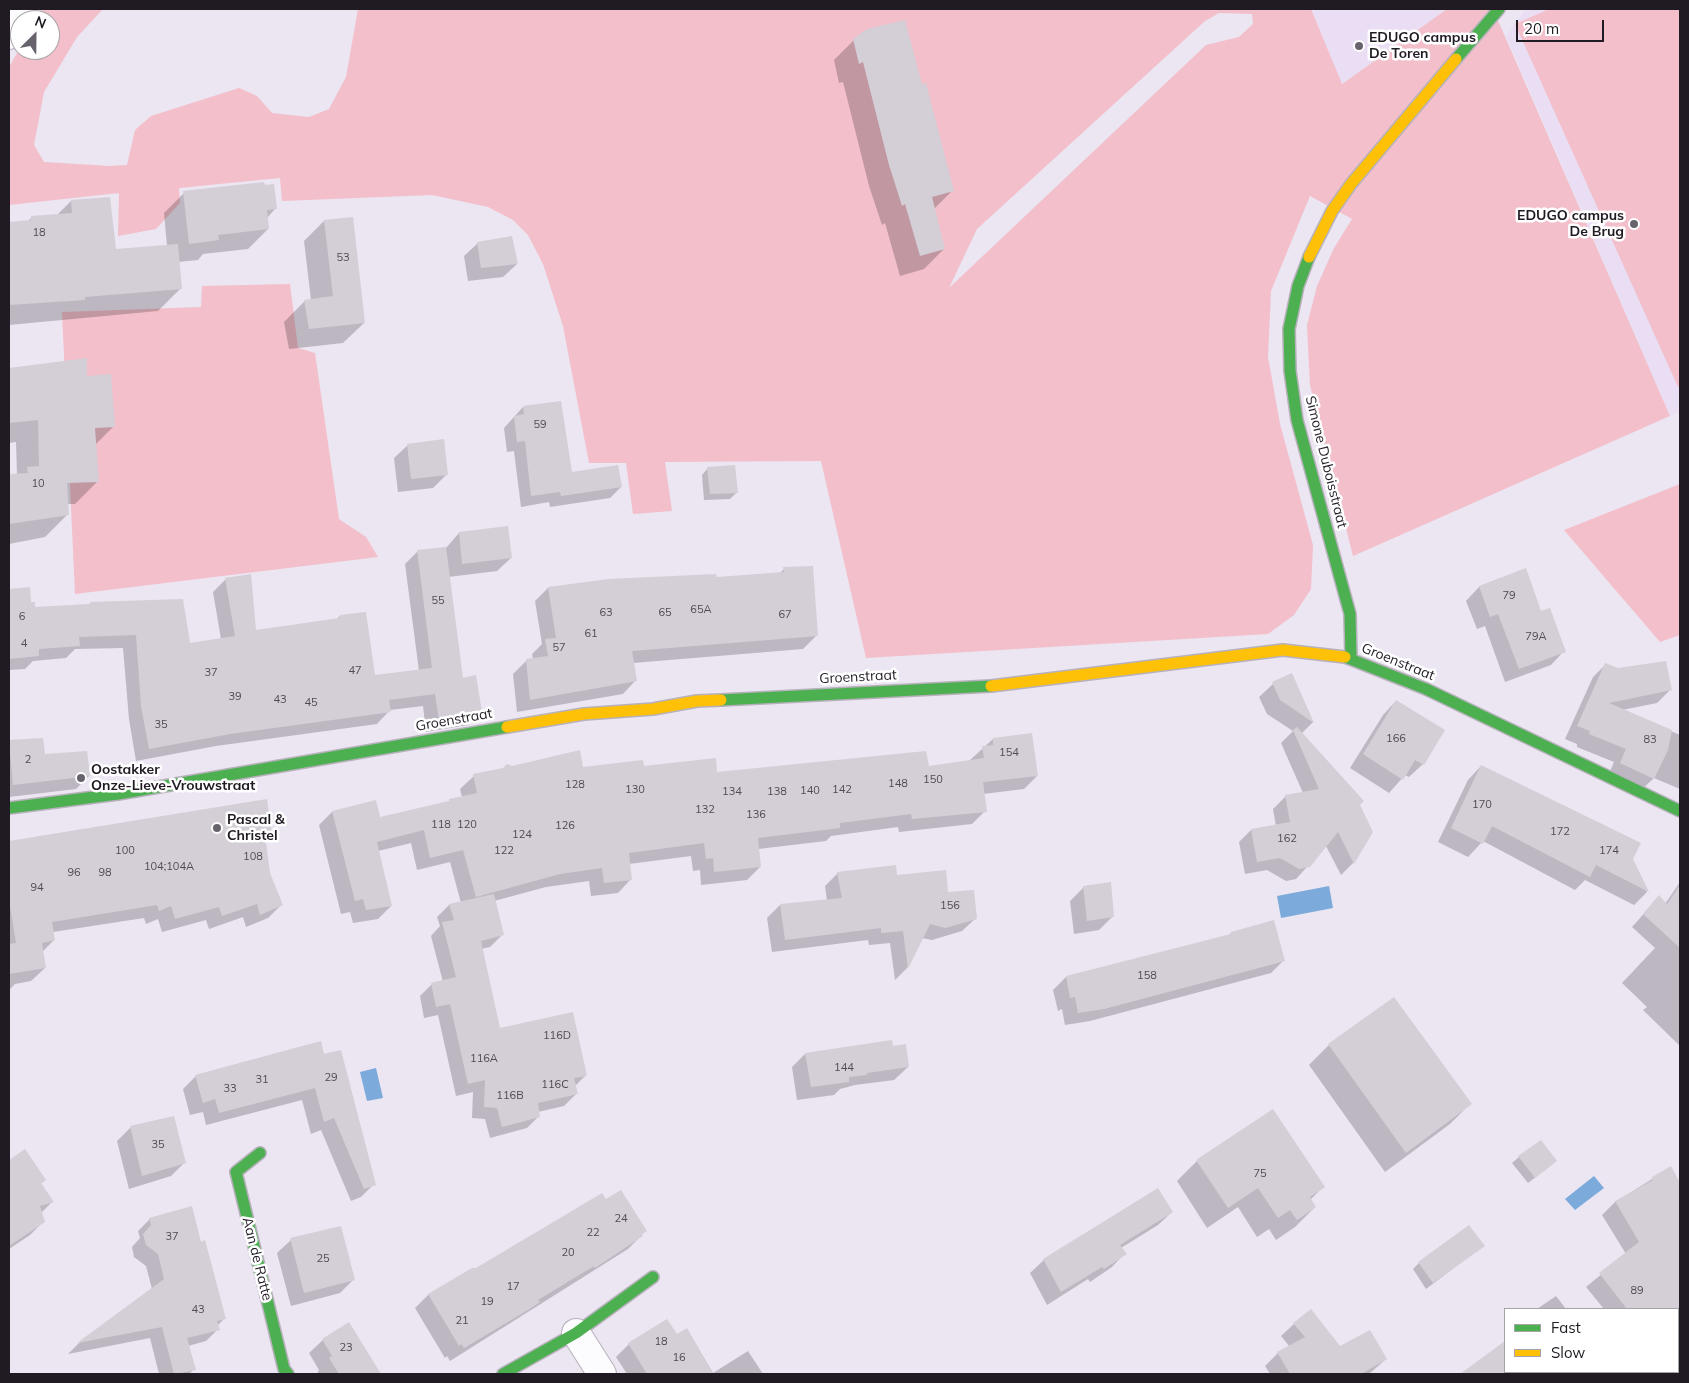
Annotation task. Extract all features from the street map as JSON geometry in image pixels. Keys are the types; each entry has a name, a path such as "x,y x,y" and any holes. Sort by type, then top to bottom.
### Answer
{"street":[{"path":"9,35 27,9"},
{"name":"Simone Duboisstraat","path":"1351,658 1350,614 1297,420 1294,400 1290,371 1289,329 1298,286 1316,240 1332,211 1351,184 1499,9"},
{"name":"Groenstraat","path":"9,808 118,794 584,714 653,708 698,701 1005,685 1283,650 1351,658 1432,691 1680,811"},
{"name":"Aan de Ratte","path":"260,1153 236,1172 284,1369 288,1374"},
{"path":"503,1374 576,1333 653,1277"},
{"path":"576,1333 602,1374"}],"shaded area":[{"path":"44,9 103,9 77,37 44,92 34,145 44,162 109,166 127,165 135,130 151,116 239,88 257,96 272,113 309,117 329,109 346,77 358,9 1311,9 1342,84 1447,9 1493,9 1670,416 1353,556 1310,385 1307,325 1317,286 1334,248 1352,219 1310,196 1271,291 1268,357 1280,424 1313,545 1311,589 1294,615 1268,634 866,658 821,461 665,462 672,511 633,514 626,463 589,463 563,326 543,264 528,235 513,220 488,207 432,195 282,201 280,178 179,188 180,203 156,229 118,236 119,193 9,205 9,67 13,60 60,60 60,10","holes":["1219,13 1252,14 1253,24 1239,37 1206,45 949,288 977,229 1205,21"]},
{"name":"EDUGO campus De Toren","path":"1308,9 1447,9 1341,84"},
{"name":"EDUGO campus De Brug","path":"1526,9 1680,9 1680,411 1670,416 1506,36"},
{"name":"EDUGO campus De Brug","path":"1549,9 1680,9 1680,386 1678,387 1515,24"},
{"path":"290,284 298,348 315,353 339,519 366,537 378,557 75,594 62,312 201,307 202,286"},
{"path":"1680,484 1680,635 1660,642 1564,530"}],"water":[{"path":"1329,886 1333,908 1281,918 1277,896"},
{"path":"376,1068 383,1098 367,1101 360,1072"},
{"path":"1594,1176 1604,1188 1575,1210 1565,1199"}],"building":[{"path":"905,20 922,84 926,83 954,191 932,197 945,249 920,256 905,204 902,206 889,165 863,62 859,64 853,39 867,29"},
{"path":"264,182 265,185 274,184 277,209 267,210 269,229 218,235 219,240 189,244 183,191"},
{"path":"110,197 116,249 178,244 182,289 85,297 85,300 9,305 9,222 31,220 31,216 72,213 71,200"},
{"path":"353,217 365,323 309,329 304,300 333,296 324,220"},
{"path":"512,236 518,264 481,268 477,242"},
{"path":"87,358 87,376 111,374 115,427 95,428 99,482 67,483 69,515 9,524 9,474 28,473 27,467 39,466 38,420 9,423 9,368"},
{"path":"561,401 572,472 618,465 622,487 561,496 560,492 531,496 525,441 517,442 514,416 524,414 523,406"},
{"path":"444,439 448,475 411,479 407,444"},
{"path":"735,465 738,493 710,494 707,467"},
{"path":"508,526 512,558 462,564 459,532"},
{"path":"446,547 463,678 476,675 482,712 439,720 435,694 389,700 391,712 230,734 149,749 141,706 136,635 79,637 80,646 39,649 39,656 9,659 9,589 30,587 31,602 35,602 35,607 90,604 90,602 183,599 190,643 235,636 225,578 251,574 256,630 340,618 340,615 366,612 375,675 432,668 417,550"},
{"path":"813,566 818,636 632,651 637,681 530,700 526,659 548,656 545,639 556,638 548,587 609,579 716,574 717,577 784,572 783,567"},
{"path":"1526,568 1541,611 1550,608 1566,652 1519,669 1498,614 1490,617 1479,586"},
{"path":"1666,661 1672,690 1609,703 1672,730 1668,750 1654,779 1620,763 1626,749 1589,734 1590,731 1577,726 1605,663 1618,668"},
{"path":"1292,673 1314,723 1280,700 1272,682"},
{"path":"1396,700 1445,730 1424,765 1415,760 1403,780 1363,754"},
{"path":"1297,727 1364,801 1360,805 1373,832 1354,864 1338,832 1310,867 1299,869 1280,858 1257,862 1251,829 1290,822 1285,795 1319,789 1293,730"},
{"path":"1032,733 1038,776 983,782 987,812 912,819 911,814 840,823 840,828 758,838 761,867 714,872 713,858 706,859 704,843 629,853 632,880 604,883 602,868 560,874 476,897 463,850 430,858 424,830 377,842 392,906 366,910 363,899 355,901 332,811 376,800 380,817 449,801 449,799 477,793 473,774 503,768 507,764 512,766 580,750 583,767 643,760 644,766 716,758 717,772 926,751 929,766 984,758 982,746 993,745 993,738"},
{"path":"43,738 45,754 87,751 90,776 13,785 9,740"},
{"path":"1481,765 1641,843 1633,859 1649,892 1596,865 1590,877 1492,826 1483,844 1451,828"},
{"path":"267,799 272,834 265,835 270,873 283,905 260,915 257,904 222,916 219,907 175,919 171,906 159,911 157,905 52,922 55,940 42,943 46,968 9,974 9,944 16,943 9,899 9,841"},
{"path":"896,865 897,875 946,870 948,892 974,890 977,919 945,928 930,924 908,969 903,931 881,933 881,928 785,940 780,904 842,898 837,872"},
{"path":"1111,882 1114,917 1087,921 1083,886"},
{"path":"1680,885 1680,948 1643,914 1659,895 1667,904"},
{"path":"494,894 504,935 481,941 500,1028 573,1012 587,1076 574,1078 578,1094 538,1103 540,1117 502,1127 497,1108 484,1107 485,1080 468,1084 450,1004 436,1007 431,983 456,977 442,922 454,920 449,904"},
{"path":"1274,920 1285,961 1104,1009 1078,1013 1075,997 1070,998 1066,976 1231,934 1231,932"},
{"path":"1394,997 1472,1104 1406,1153 1328,1044"},
{"path":"892,1040 893,1046 906,1044 909,1067 849,1077 849,1082 811,1087 805,1053"},
{"path":"321,1041 324,1054 341,1050 376,1185 364,1189 334,1118 324,1122 315,1088 219,1113 215,1099 203,1103 195,1075"},
{"path":"1273,1109 1325,1187 1310,1197 1316,1207 1297,1220 1290,1210 1278,1218 1258,1188 1228,1208 1196,1160"},
{"path":"174,1116 186,1163 142,1176 130,1126"},
{"path":"1541,1140 1557,1161 1535,1178 1518,1156"},
{"path":"25,1149 46,1180 41,1183 54,1202 40,1206 45,1222 9,1246 9,1160"},
{"path":"1671,1166 1680,1183 1680,1309 1626,1308 1599,1273 1639,1242 1615,1201 1653,1180 1652,1177"},
{"path":"1158,1188 1173,1212 1120,1245 1127,1254 1104,1269 1102,1267 1061,1292 1043,1259"},
{"path":"621,1190 647,1231 642,1234 643,1236 595,1268 594,1266 538,1300 540,1302 528,1310 464,1348 461,1344 459,1346 428,1294 472,1268 476,1268 602,1193 606,1199"},
{"path":"192,1206 201,1242 205,1240 226,1319 217,1321 220,1330 187,1338 196,1370 174,1374 162,1327 77,1343 164,1279 158,1254 146,1245 143,1234 151,1225 149,1218"},
{"path":"1469,1225 1485,1246 1433,1283 1418,1262"},
{"path":"341,1226 355,1280 304,1293 290,1238"},
{"path":"1311,1309 1340,1346 1370,1330 1387,1359 1361,1374 1290,1374 1277,1352 1305,1337 1293,1323"},
{"path":"667,1319 677,1334 687,1328 713,1374 647,1374 628,1343"},
{"path":"349,1322 381,1374 339,1374 329,1358 332,1356 322,1339"},
{"path":"1504,1342 1505,1374 1460,1374"}],"traffic: fast":[{"path":"1456,59 1499,9"},
{"path":"1309,257 1298,286 1289,329 1290,371 1297,420 1350,614 1351,658"},
{"path":"1345,657 1426,689 1680,811"},
{"path":"721,700 991,686"},
{"path":"9,808 118,794 507,727"},
{"path":"260,1153 236,1172 284,1369 288,1374"},
{"path":"503,1374 576,1333 653,1277"}],"traffic: slow":[{"path":"1309,257 1332,211 1351,184 1456,59"},
{"path":"991,686 1283,650 1345,657"},
{"path":"507,727 584,714 653,709 697,701 721,700"}],"place":[{"name":"EDUGO campus De Toren","path":"1359,46"},
{"name":"EDUGO campus De Brug","path":"1634,224"},
{"name":"Oostakker Onze-Lieve-Vrouwstraat","path":"81,778"},
{"name":"Pascal & Christel","path":"217,828"}]}
